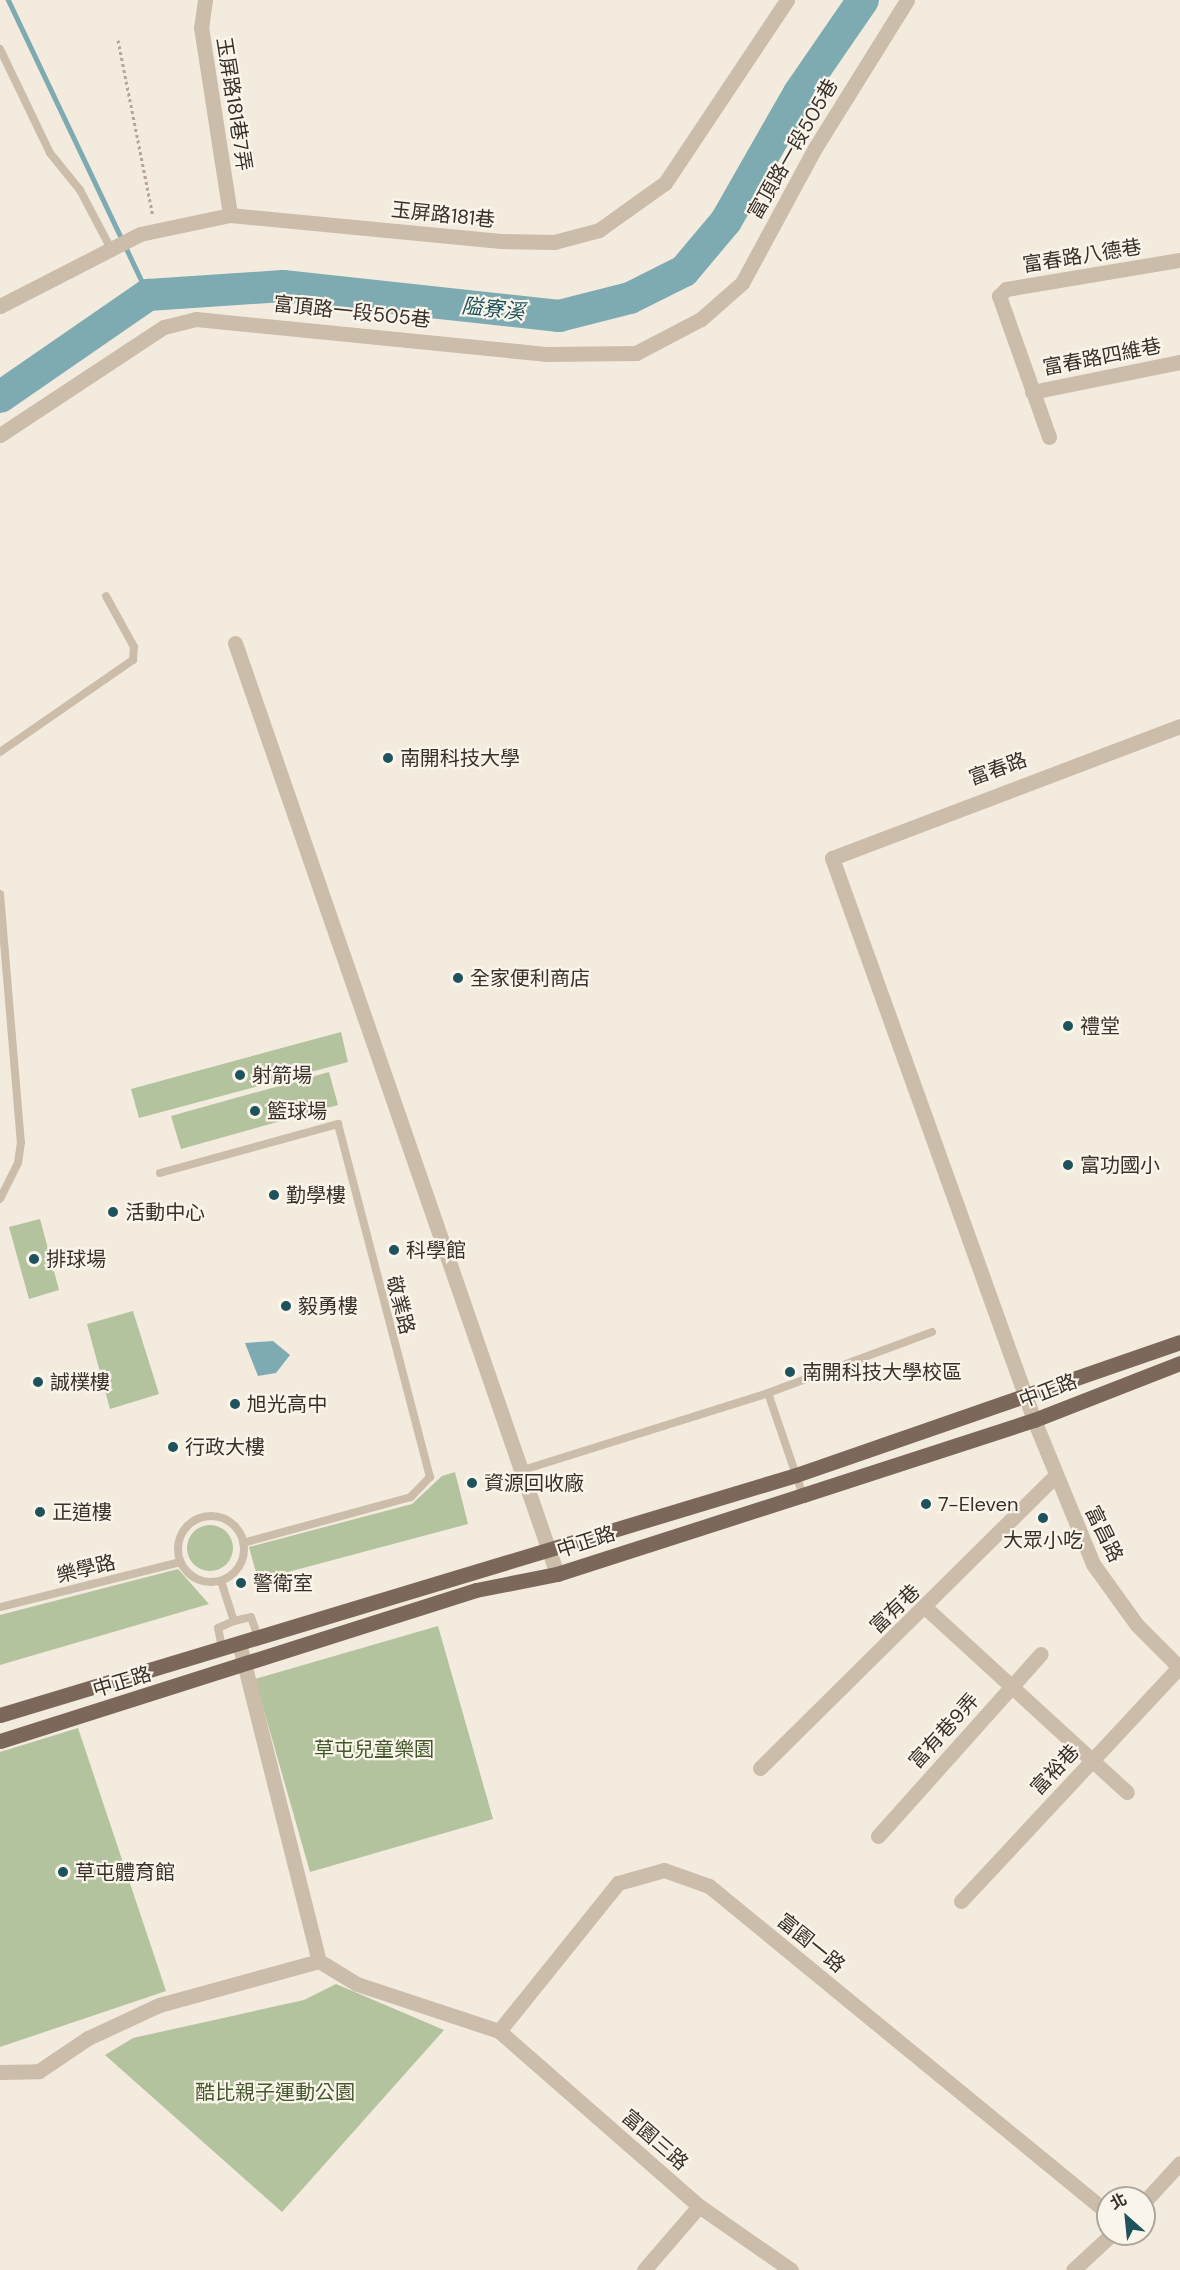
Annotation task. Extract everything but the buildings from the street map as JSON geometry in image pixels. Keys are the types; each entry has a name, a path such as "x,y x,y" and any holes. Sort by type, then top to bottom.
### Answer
{"main road":[{"name":"中正路","path":"0,1715 550,1552 796,1475 1180,1342"},
{"name":"中正路","path":"0,1741 246,1666 476,1590 557,1574 1034,1420 1180,1363"}],"street":[{"name":"玉屏路181巷7弄","path":"205,0 201,27 230,215"},
{"name":"玉屏路181巷","path":"0,306 110,247 155,229 230,215 501,241 578,238 625,217 665,183 787,0"},
{"name":"富頂路一段505巷","path":"0,435 164,327 196,319 545,354 636,353 701,319 742,283 815,148 907,0"},
{"name":"富春路八德巷","path":"1049,438 999,296 1006,289 1180,260"},
{"name":"富春路四維巷","path":"1032,392 1180,362"},
{"path":"235,643 524,1470 557,1574"},
{"name":"富春路","path":"832,858 1180,726"},
{"name":"富昌路","path":"832,858 1025,1397 1092,1564 1137,1625 1180,1667"},
{"name":"富有巷","path":"760,1768 927,1609 1055,1476"},
{"path":"927,1609 1013,1685 1127,1792"},
{"path":"239,1643 319,1961 357,1984 499,2031"},
{"name":"富有巷9弄","path":"878,1836 1041,1654"},
{"name":"富裕巷","path":"961,1901 1180,1667"},
{"name":"富園一路","path":"499,2031 618,1883 664,1870 709,1886 1096,2202"},
{"path":"0,2072 39,2071 88,2038 159,2005 319,1961"},
{"name":"富園三路","path":"499,2031 699,2206 791,2270"},
{"path":"1156,2189 1180,2163"},
{"path":"644,2270 699,2206"},
{"path":"1073,2270 1100,2246"}],"lane":[{"path":"0,48 50,153 80,190 110,247"},
{"path":"0,752 133,660 134,647 106,596"},
{"path":"0,894 21,1142 18,1163 0,1199"},
{"name":"敬業路","path":"160,1173 338,1124 430,1477 411,1497 243,1543"},
{"path":"524,1470 768,1393 932,1332"},
{"path":"768,1393 803,1495"},
{"path":"200,1518 232,1523 243,1543 240,1565 221,1581 193,1578 180,1562 182,1532 200,1518"},
{"name":"樂學路","path":"0,1607 180,1562"},
{"path":"221,1581 234,1621"},
{"path":"222,1648 218,1628 234,1621 251,1617 258,1637"}],"path":[{"path":"118,40 155,229"}],"green space":[{"name":"射箭場","path":"341,1032 348,1062 139,1118 131,1089"},
{"name":"籃球場","path":"329,1072 338,1105 181,1149 171,1116"},
{"name":"排球場","path":"40,1219 59,1290 29,1299 9,1227"},
{"path":"133,1311 159,1394 110,1409 87,1324"},
{"path":"455,1472 468,1524 258,1580 249,1547 412,1504 442,1476"},
{"path":"210,1525 226,1532 233,1548 226,1564 210,1571 194,1564 187,1548 194,1532"},
{"path":"178,1569 209,1604 0,1665 0,1615"},
{"name":"草屯兒童樂園","path":"438,1626 493,1819 310,1872 255,1679"},
{"name":"草屯體育館","path":"78,1728 166,1991 0,2047 0,1752"},
{"name":"酷比親子運動公園","path":"336,1984 444,2030 282,2212 105,2055 133,2038 304,2000"}],"water":[{"path":"273,1341 290,1355 276,1373 258,1376 245,1343"}],"waterway":[{"path":"8,0 148,295"},
{"name":"隘寮溪","path":"0,397 148,295 283,286 559,316 630,298 684,271 726,221 799,93 863,0"}],"place":[{"name":"南開科技大學","path":"388,758"},
{"name":"全家便利商店","path":"458,978"},
{"name":"禮堂","path":"1068,1026"},
{"name":"射箭場","path":"240,1075"},
{"name":"籃球場","path":"255,1111"},
{"name":"富功國小","path":"1068,1165"},
{"name":"勤學樓","path":"274,1195"},
{"name":"活動中心","path":"113,1212"},
{"name":"科學館","path":"394,1250"},
{"name":"排球場","path":"34,1259"},
{"name":"毅勇樓","path":"286,1306"},
{"name":"南開科技大學校區","path":"790,1372"},
{"name":"誠樸樓","path":"38,1382"},
{"name":"旭光高中","path":"235,1404"},
{"name":"行政大樓","path":"173,1447"},
{"name":"資源回收廠","path":"472,1483"},
{"name":"7-Eleven","path":"926,1504"},
{"name":"正道樓","path":"40,1512"},
{"name":"大眾小吃","path":"1043,1518"},
{"name":"警衛室","path":"241,1583"},
{"name":"草屯體育館","path":"63,1872"}]}
